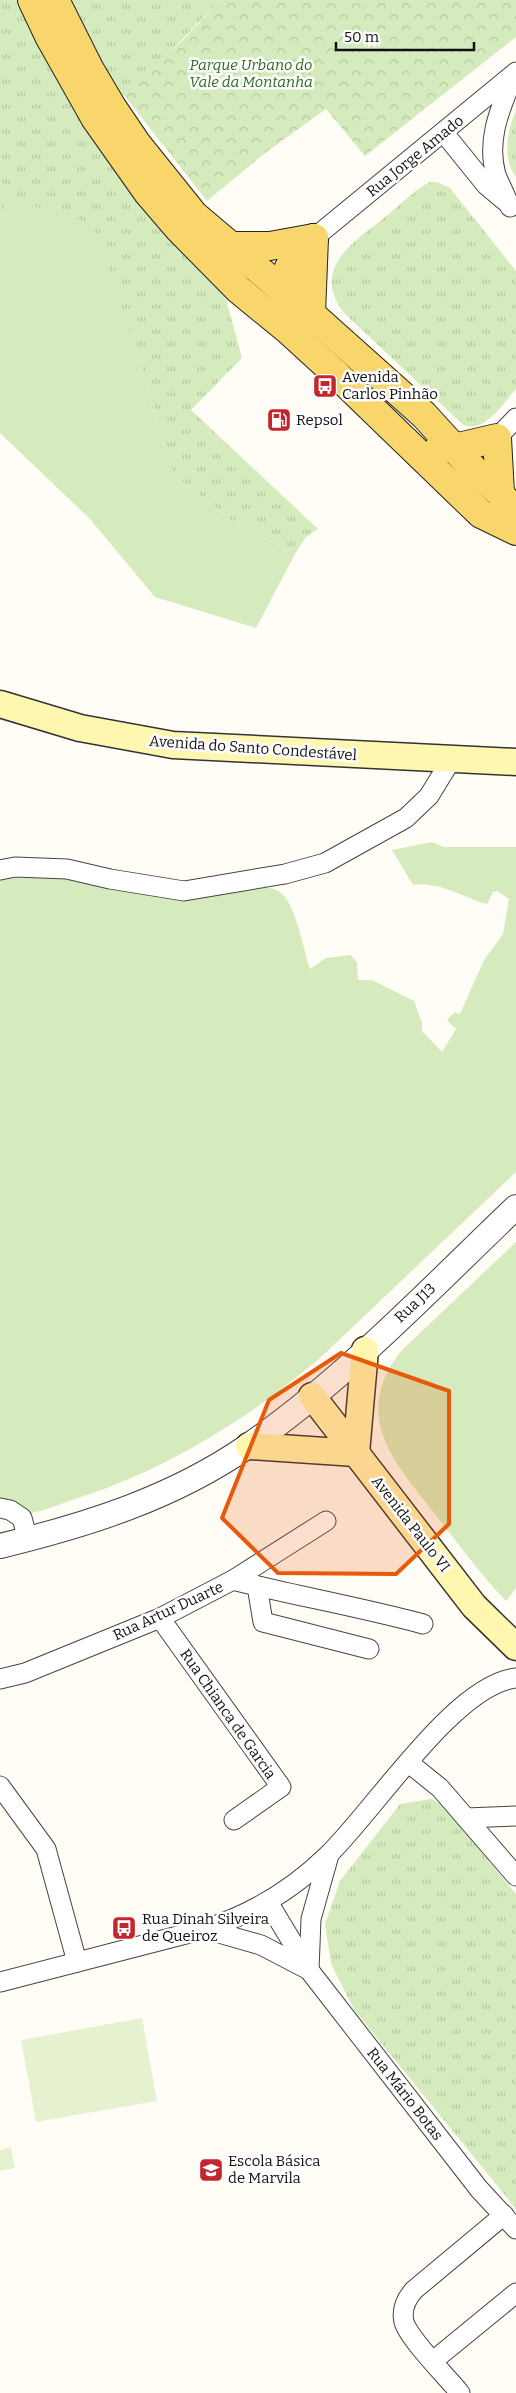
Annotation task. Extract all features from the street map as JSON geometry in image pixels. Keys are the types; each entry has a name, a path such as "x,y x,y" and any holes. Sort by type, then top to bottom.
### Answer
{"main road":[{"path":"32,0 50,38 95,118 148,193 186,221 230,246 311,314 424,416 476,472 500,492 516,515"},
{"path":"55,0 81,52 112,107 186,221 239,290 288,330 415,447 481,514 516,531"},
{"path":"230,246 270,246 314,238"},
{"path":"288,330 283,290 290,263 314,238"},
{"path":"311,314 314,238"},
{"path":"415,447 454,448 497,438 500,492"},
{"name":"Avenida do Santo Condestável","path":"0,704 80,728 172,745 516,762"},
{"path":"249,1446 356,1453 365,1350"},
{"name":"Avenida Paulo VI","path":"312,1396 474,1606 516,1647"}],"street":[{"name":"Rua Jorge Amado","path":"314,238 515,73"},
{"path":"513,210 497,175 493,137 497,117 515,73"},
{"path":"444,133 486,184 513,210"},
{"path":"497,438 516,418"},
{"path":"0,870 15,867 67,869 110,879 184,891 285,874 325,863 406,818 429,796 451,760"},
{"name":"Rua J13","path":"0,1546 65,1530 137,1505 205,1472 249,1446 312,1396 365,1350 516,1207"},
{"path":"0,1508 10,1510 22,1518 28,1540"},
{"name":"Rua Artur Duarte","path":"0,1680 25,1673 160,1618 233,1580 326,1521"},
{"path":"233,1580 318,1601 368,1609 423,1624"},
{"path":"256,1586 263,1622 369,1649"},
{"name":"Rua Chianca de Garcia","path":"160,1618 281,1787 234,1820"},
{"path":"0,1982 205,1929 238,1918 268,1902 306,1876 330,1854 454,1711 490,1686 516,1678"},
{"path":"409,1763 440,1788 516,1876"},
{"path":"0,1786 46,1850 78,1962"},
{"path":"466,1818 516,1816"},
{"path":"309,1970 311,1919 330,1854"},
{"name":"Rua Mário Botas","path":"268,1902 309,1970 479,2189 516,2229"},
{"name":"Rua Mário Botas","path":"205,1929 261,1945 309,1970"},
{"path":"460,2393 408,2331 404,2323 403,2311 408,2296 504,2215"},
{"path":"433,2361 516,2292"}],"highlighted area":[{"path":"341,1353 449,1391 449,1524 396,1574 278,1573 222,1518 269,1400"}],"green space":[{"path":"0,0 220,0 141,82 87,126 168,234 226,299 242,358 191,410 318,529 306,537 295,554 230,519 173,474 136,350 8,198 0,223"},
{"name":"Parque Urbano do Vale da Montanha","path":"220,0 516,0 516,37 365,156 326,109 265,153 207,201 124,95 183,40"},
{"path":"516,111 516,177 509,162 507,144 510,127"},
{"path":"430,182 437,182 450,188 516,271 516,389 492,417 477,426 461,423 345,314 335,298 332,284 333,270 339,258 349,247 412,194"},
{"path":"8,198 93,224 136,350 173,474 230,519 295,554 256,628 155,597 89,518 0,433 0,223"},
{"path":"432,842 444,847 516,847 516,1172 319,1359 262,1404 232,1424 170,1460 104,1489 26,1514 19,1514 0,1506 0,879 25,877 25,874 277,890 285,897 295,916 310,969 326,958 351,955 357,963 358,980 372,980 414,1001 422,1023 422,1031 442,1052 456,1029 447,1020 455,1012 460,1014 484,960 503,934 509,899 497,891 493,892 487,904 441,887 422,884 413,885 392,850"},
{"path":"516,1242 516,1588 506,1601 407,1479 394,1459 384,1439 379,1419 379,1397 386,1374 402,1350"},
{"path":"431,1799 444,1806 516,1894 516,2209 355,2011 331,1964 325,1924 340,1881 400,1804"},
{"path":"142,2018 157,2101 36,2122 21,2040"},
{"path":"11,2147 15,2168 0,2171 0,2150"}],"place":[{"name":"Avenida Carlos Pinhão","path":"325,386"},
{"name":"Repsol","path":"279,420"},
{"name":"Rua Dinah Silveira de Queiroz","path":"124,1928"},
{"name":"Escola Básica de Marvila","path":"211,2170"}]}
